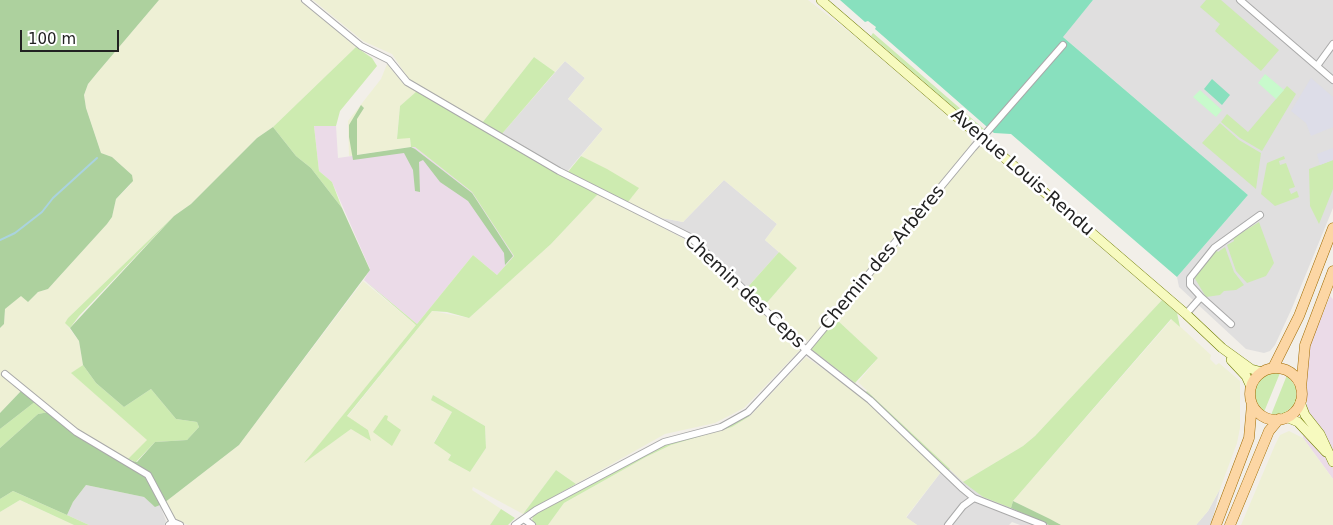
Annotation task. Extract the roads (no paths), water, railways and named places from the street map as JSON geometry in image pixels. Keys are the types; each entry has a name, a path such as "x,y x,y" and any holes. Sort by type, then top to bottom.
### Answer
{"main road":[{"name":"Avenue Louis-Rendu","path":"821,0 1186,314 1222,348 1246,376 1251,387"},
{"path":"1273,368 1299,316 1333,228"},
{"path":"1321,260 1333,239"},
{"path":"1331,459 1320,434 1305,415 1300,402 1305,344 1333,271"},
{"name":"Avenue Louis-Rendu","path":"1222,348 1251,369 1262,372"},
{"path":"1216,525 1249,438 1252,404 1251,387 1255,379 1262,372 1273,368 1291,373 1298,380 1301,389"},
{"path":"1230,525 1269,431 1283,418 1294,412 1300,402"},
{"path":"1252,404 1265,417 1283,418 1298,422 1331,459"}],"street":[{"name":"Chemin des Ceps","path":"305,0 361,46 389,60 402,78 409,83 559,171 690,237 806,350 865,396 935,464 974,498 1042,525"},
{"path":"1240,0 1333,80"},
{"path":"1317,66 1333,44"},
{"name":"Chemin des Arbères","path":"515,525 664,442 721,427 748,412 806,350 982,138 1063,45"},
{"path":"1230,324 1190,285 1190,278 1214,248 1260,215"},
{"path":"1324,294 1333,282"},
{"path":"1186,314 1201,297"},
{"path":"5,374 76,432 148,475 171,523 180,525"},
{"path":"948,525 962,506 974,498"},
{"path":"524,519 532,525"}],"waterway":[{"path":"0,240 15,233 42,212 53,198 97,158"}]}
